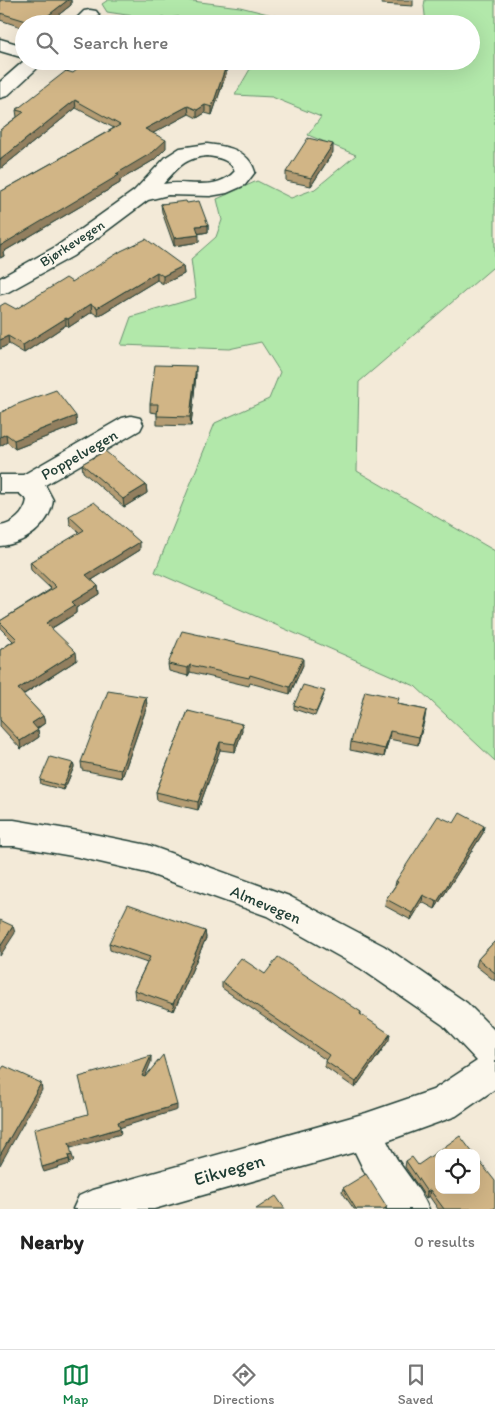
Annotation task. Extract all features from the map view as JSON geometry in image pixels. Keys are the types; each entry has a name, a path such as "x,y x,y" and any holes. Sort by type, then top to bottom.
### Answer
{"street":[{"path":"0,45 15,49"},
{"path":"0,92 26,70"},
{"name":"Bjørkevegen","path":"0,287 65,251 142,195"},
{"name":"Poppelvegen","path":"26,484 131,424"},
{"name":"Poppelvegen","path":"0,484 16,482 26,484 40,498 40,507 31,519 1,540"},
{"name":"Almevegen","path":"0,833 69,843 148,859 278,906 372,958 454,1014 495,1055"},
{"name":"Eikvegen","path":"92,1209 366,1131 443,1104 495,1069"},
{"path":"366,1131 371,1150 383,1173 410,1209"}],"green space":[{"path":"108,0 184,0 240,7 272,15 126,15 107,12 102,4"},
{"path":"425,0 495,0 495,268 492,268 359,382 357,471 495,551 495,761 415,686 155,572 215,423 269,399 280,372 261,342 229,349 121,345 131,317 196,298 191,259 216,237 222,220 217,199 257,181 291,198 315,189 356,155 308,135 321,117 272,97 235,95 250,70 480,70 480,15 425,15"}],"building":[{"path":"0,0 68,0 49,15 15,15 15,18 0,13"},
{"path":"77,70 225,70 212,107 205,105 197,110 188,106 145,129 166,140 153,152 116,174 119,175 0,246 0,192 120,125 75,100 0,160 0,130 24,112 16,110 66,71 73,73"},
{"path":"308,138 333,144 311,178 286,172"},
{"path":"186,201 187,203 199,201 208,225 196,226 199,235 174,238 161,204"},
{"path":"146,239 183,266 163,276 157,272 97,308 91,304 23,345 8,336 0,340 0,306 5,303 16,309 66,278 72,282 121,251"},
{"path":"155,365 196,366 190,417 157,416 158,404 150,404"},
{"path":"56,390 76,416 14,440 6,434 0,437 0,413 15,405"},
{"path":"105,451 146,485 123,499 82,464"},
{"path":"94,502 140,542 86,575 98,586 72,602 75,605 46,623 76,652 18,689 43,716 32,723 38,730 20,741 0,720 0,650 17,639 0,621 56,587 30,562 84,530 69,516"},
{"path":"182,631 303,658 290,687 250,675 249,678 190,665 188,668 168,664"},
{"path":"303,685 325,691 316,712 294,705"},
{"path":"108,691 146,697 121,770 81,762"},
{"path":"365,691 399,698 397,704 426,710 419,737 390,731 385,749 351,742"},
{"path":"188,711 242,724 235,744 220,742 198,802 156,792"},
{"path":"50,757 73,763 63,786 40,780"},
{"path":"460,813 484,826 437,902 423,895 412,913 386,899 438,816 454,823"},
{"path":"128,904 205,931 173,1004 134,990 150,957 109,943"},
{"path":"0,920 13,926 0,947"},
{"path":"495,941 495,973 478,959"},
{"path":"278,957 361,1012 360,1014 390,1034 356,1082 325,1061 329,1055 222,982 241,958 265,974"},
{"path":"163,1055 177,1105 118,1122 120,1128 69,1143 72,1155 68,1156 69,1159 42,1167 34,1129 88,1114 79,1077 151,1056 142,1076 145,1077"},
{"path":"4,1066 41,1083 0,1155 0,1071"},
{"path":"460,1136 470,1149 441,1149"},
{"path":"435,1153 435,1194 480,1194 480,1162 495,1181 495,1209 444,1209 430,1190 427,1192 406,1161 412,1157 418,1165"},
{"path":"366,1174 387,1207 384,1209 356,1209 343,1188"},
{"path":"276,1196 285,1209 256,1209"}]}
